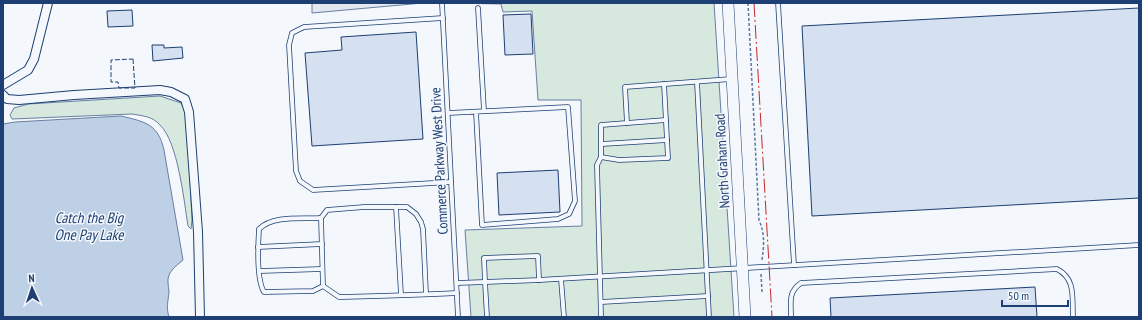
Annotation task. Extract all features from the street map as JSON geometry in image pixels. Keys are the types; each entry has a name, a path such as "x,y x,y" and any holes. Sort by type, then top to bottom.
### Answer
{"street":[{"path":"3,85 28,70 34,59 48,3"},
{"name":"North Graham Road","path":"728,3 745,317"},
{"path":"3,95 7,99 19,100 160,90 171,92 185,99 189,112 192,142 198,232 200,317"}],"lane":[{"name":"Commerce Parkway West Drive","path":"442,3 458,317"},
{"path":"778,3 794,265"},
{"path":"478,8 484,111"},
{"path":"443,18 304,27 292,33 289,53 296,171 300,181 313,190 451,182"},
{"path":"627,123 625,86 732,79"},
{"path":"697,82 709,317"},
{"path":"601,157 619,160 668,158 664,84"},
{"path":"448,113 568,107 575,201 569,214 558,219 482,225 476,112"},
{"path":"602,317 599,276 597,165 601,157 601,125 666,120"},
{"path":"602,144 667,140"},
{"path":"323,286 321,218 327,210 364,207 407,207 416,214 421,222 426,294"},
{"path":"396,207 401,295"},
{"path":"321,218 275,220 265,223 258,229 258,247 261,287 264,292 313,291 323,286"},
{"path":"258,247 322,244"},
{"path":"457,283 561,279 1139,245"},
{"path":"487,317 484,258 538,256 539,280"},
{"path":"260,271 322,269"},
{"path":"791,317 790,294 794,288 801,283 1057,269 1067,274 1071,284 1073,317"},
{"path":"561,279 564,317"},
{"path":"323,286 339,297 457,293"},
{"path":"601,302 708,296"}],"path":[{"path":"748,3 758,220 763,229 764,240 761,267 762,292"}],"shaded area":[{"path":"312,3 423,3 312,13"},
{"path":"454,3 714,3 734,317 471,317 465,230 582,226 581,100 538,100 532,11 503,12 501,4"},
{"path":"160,96 181,103 187,115 192,220 191,229 188,226 176,158 166,133 154,120 132,114 12,119 10,115 14,108 28,104"}],"water":[{"name":"Catch the Big One Pay Lake","path":"121,116 137,120 154,129 164,150 183,260 172,270 168,279 169,292 167,307 169,317 3,317 3,124"}],"building":[{"path":"1139,8 1139,198 812,216 802,26"},
{"path":"132,10 133,26 108,27 107,11"},
{"path":"531,14 533,54 505,55 503,15"},
{"path":"416,32 423,139 312,146 305,53 342,50 341,37"},
{"path":"152,45 164,45 164,48 182,47 183,58 153,61"},
{"path":"558,170 560,212 499,215 497,173"},
{"path":"1035,287 1037,317 831,317 830,298"}],"fence":[{"path":"133,59 135,88 119,88 118,82 111,82 111,60 133,59"}],"power":[{"path":"754,3 772,317"}]}
